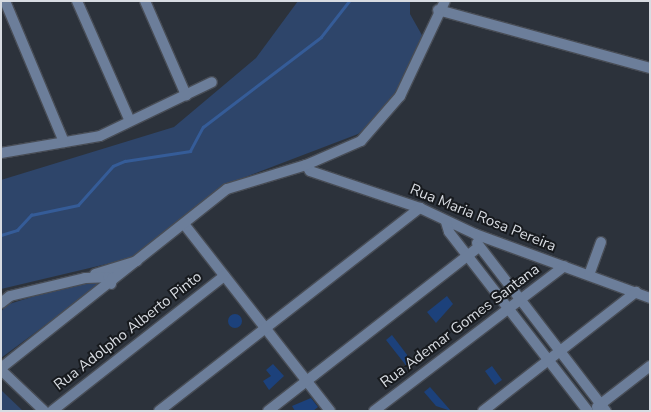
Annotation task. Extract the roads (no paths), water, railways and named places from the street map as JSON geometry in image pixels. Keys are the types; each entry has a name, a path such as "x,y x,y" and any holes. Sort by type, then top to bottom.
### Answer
{"street":[{"path":"5,1 64,142"},
{"path":"77,1 130,121"},
{"path":"145,1 186,95"},
{"path":"44,411 1,369 142,260 228,189 306,165 351,148 383,120 400,96 438,10 445,1"},
{"path":"438,10 650,68"},
{"path":"1,153 100,136 212,82"},
{"name":"Rua Maria Rosa Pereira","path":"306,165 310,171 420,208 446,222 476,234 650,298"},
{"path":"159,411 420,208"},
{"path":"446,222 468,256 590,411 603,407 650,366"},
{"path":"184,224 330,411"},
{"path":"476,234 479,247 603,407"},
{"path":"589,275 601,242"},
{"path":"268,411 479,247"},
{"path":"1,303 10,296 85,278 142,260"},
{"name":"Rua Ademar Gomes Santana","path":"374,411 564,266"},
{"name":"Rua Adolpho Alberto Pinto","path":"52,411 224,276"},
{"path":"85,278 108,277 111,284"},
{"path":"483,411 636,292"}],"waterway":[{"path":"1,235 17,230 31,215 78,205 113,166 125,161 190,151 203,127 321,37 349,1"}]}
